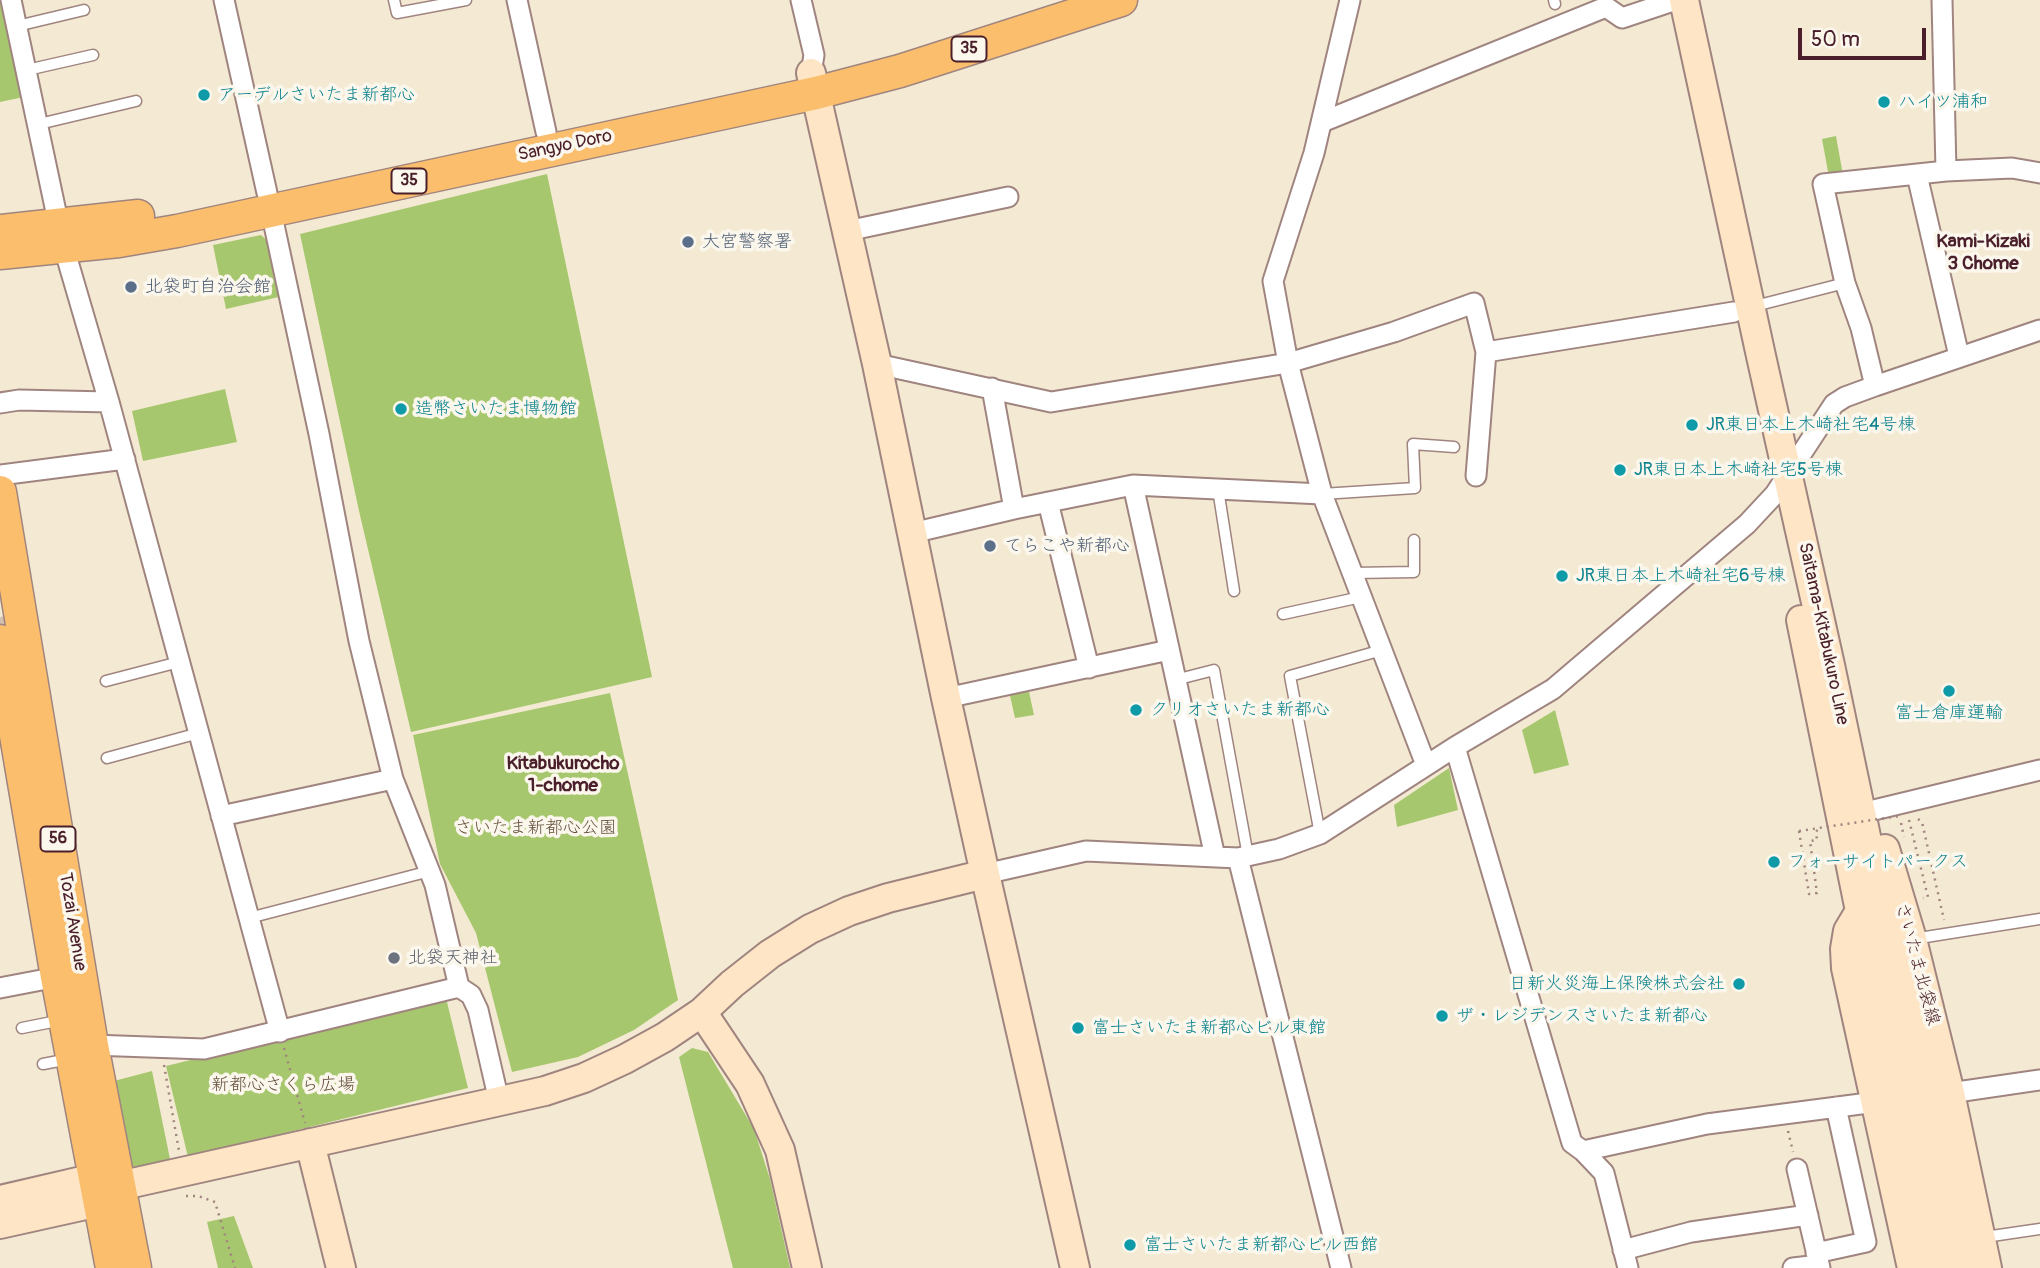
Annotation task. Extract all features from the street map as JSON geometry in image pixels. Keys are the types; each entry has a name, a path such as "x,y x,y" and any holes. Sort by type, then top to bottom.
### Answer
{"main road":[{"name":"Sangyo Doro","path":"269,202 813,83 1063,0"},
{"name":"Sangyo Doro","path":"0,231 62,237 177,231 269,202 546,132 813,83 900,71 1121,0"},
{"name":"Saitama-Kitabukuro Line","path":"1675,1 1781,484 1860,911"},
{"path":"813,83 877,364 946,698 1075,1268"},
{"name":"Sangyo Doro","path":"0,253 62,237"},
{"name":"Saitama-Kitabukuro Line","path":"1781,484 1830,665 1881,908 1938,1268"},
{"name":"Tozai Avenue","path":"0,492 69,1056 104,1189 135,1268"},
{"name":"Tozai Avenue","path":"0,641 9,747 57,977 69,1056"},
{"name":"さいたま北袋線","path":"1830,665 1886,813 1912,939 1912,1268"},
{"path":"0,1200 181,1183 310,1143 545,1091 584,1078 665,1037 702,1012 770,954 810,929 849,911 888,898 985,874"},
{"name":"さいたま北袋線","path":"1860,911 1848,931 1846,968 1913,1097 1981,1238 1987,1268"},
{"path":"702,1012 750,1084 780,1150 807,1268"},
{"name":"Saitama-Kitabukuro Line","path":"1913,1097 1961,1268"},
{"path":"310,1143 341,1268"},
{"path":"0,1224 104,1189"},
{"name":"Tozai Avenue","path":"104,1189 112,1268"}],"street":[{"path":"11,0 62,237 280,1032"},
{"path":"224,0 319,434 359,641 393,779 435,885 459,986 471,995 478,1010 499,1101"},
{"path":"517,0 546,132"},
{"path":"802,0 814,55 813,83"},
{"path":"1350,0 1314,153 1273,281 1287,363 1322,494 1426,765"},
{"path":"1942,0 1945,171"},
{"path":"1322,122 1606,7 1622,18 1675,1"},
{"path":"1875,386 1861,327 1845,283 1823,184 1945,171 2012,169 2040,173"},
{"path":"1917,175 1959,356"},
{"path":"847,231 1008,197"},
{"path":"877,364 1051,401 1287,363 1394,331 1474,303 1486,352 1476,477"},
{"path":"1486,352 1742,310"},
{"path":"985,874 1086,851 1243,857 1279,849 1320,834 1426,765 1553,689 1748,524 1781,484 1834,404 1875,386 2040,330"},
{"path":"992,388 1014,509"},
{"path":"0,403 19,400 109,402"},
{"path":"0,475 125,460"},
{"path":"912,533 1133,485 1322,494"},
{"path":"1133,485 1215,857"},
{"path":"1048,502 1089,668"},
{"path":"946,698 1169,650"},
{"path":"1455,747 1572,1143 1604,1173 1625,1259 1691,1232 1808,1215"},
{"path":"1886,813 2040,770"},
{"path":"221,816 393,779"},
{"path":"1243,857 1341,1268"},
{"path":"0,988 57,977"},
{"path":"69,1056 161,1047 204,1049 459,986"},
{"path":"1583,1151 1707,1124 2040,1080"},
{"path":"1793,1268 1818,1262 1866,1242 1836,1107"},
{"path":"1797,1169 1818,1262"}],"lane":[{"path":"394,0 397,13 466,0"},
{"path":"17,26 84,10"},
{"path":"27,70 93,55"},
{"path":"39,124 136,101"},
{"path":"1742,310 1845,283"},
{"path":"1322,494 1415,488 1413,444 1454,447"},
{"path":"1218,489 1234,591"},
{"path":"1353,573 1414,572 1414,540"},
{"path":"1283,614 1362,597"},
{"path":"1320,834 1290,676 1382,650"},
{"path":"106,681 179,662"},
{"path":"1175,680 1214,670 1243,857"},
{"path":"107,758 198,733"},
{"path":"249,918 430,871"},
{"path":"1912,939 2040,919"},
{"path":"22,1028 65,1020"},
{"path":"1981,1238 2040,1229"}],"path":[{"path":"1821,825 1816,832 1817,840 1810,841 1817,892 1808,894 1799,831 1886,813 1905,840"},
{"path":"1913,815 1922,822 1947,934"},
{"path":"1911,828 1928,897 1921,898"},
{"path":"280,1032 310,1143"},
{"path":"161,1047 181,1183 198,1196 215,1202 235,1268"},
{"path":"1784,1114 1797,1169"}],"green space":[{"path":"0,0 24,97 0,102"},
{"path":"1836,136 1843,175 1829,177 1822,139"},
{"path":"547,174 652,677 411,732 359,511 300,234"},
{"path":"261,235 271,244 283,296 226,309 213,245"},
{"path":"225,389 237,442 143,461 132,411"},
{"path":"1028,687 1034,715 1015,718 1009,691"},
{"name":"さいたま新都心公園","path":"610,693 678,1000 634,1030 578,1057 512,1072 476,933 440,864 413,735"},
{"path":"1555,710 1569,765 1534,774 1522,730"},
{"path":"1449,768 1458,810 1397,827 1394,805"},
{"name":"新都心さくら広場","path":"446,998 468,1088 188,1157 166,1066"},
{"path":"692,1048 708,1052 754,1129 770,1179 790,1268 733,1268 679,1057"},
{"path":"152,1071 170,1159 133,1169 114,1081"},
{"path":"234,1216 253,1268 218,1268 207,1222"}],"tunnel":[{"path":"0,617 10,674"}],"place":[{"name":"アーデルさいたま新都心","path":"204,95"},
{"name":"ハイツ浦和","path":"1884,102"},
{"name":"大宮警察署","path":"688,242"},
{"name":"北袋町自治会館","path":"131,287"},
{"name":"造幣さいたま博物館","path":"401,409"},
{"name":"JR東日本上木崎社宅4号棟","path":"1692,425"},
{"name":"JR東日本上木崎社宅5号棟","path":"1620,470"},
{"name":"てらこや新都心","path":"990,546"},
{"name":"JR東日本上木崎社宅6号棟","path":"1562,576"},
{"name":"富士倉庫運輸","path":"1949,691"},
{"name":"クリオさいたま新都心","path":"1136,710"},
{"name":"フォーサイトパークス","path":"1774,862"},
{"name":"北袋天神社","path":"394,958"},
{"name":"日新火災海上保険株式会社","path":"1739,984"},
{"name":"ザ・レジデンスさいたま新都心","path":"1442,1016"},
{"name":"富士さいたま新都心ビル東館","path":"1078,1028"},
{"name":"富士さいたま新都心ビル西館","path":"1130,1245"}],"district":[{"name":"Kami-Kizaki 3 Chome","path":"1983,253"},
{"name":"Kitabukurocho 1-chome","path":"563,775"}]}
